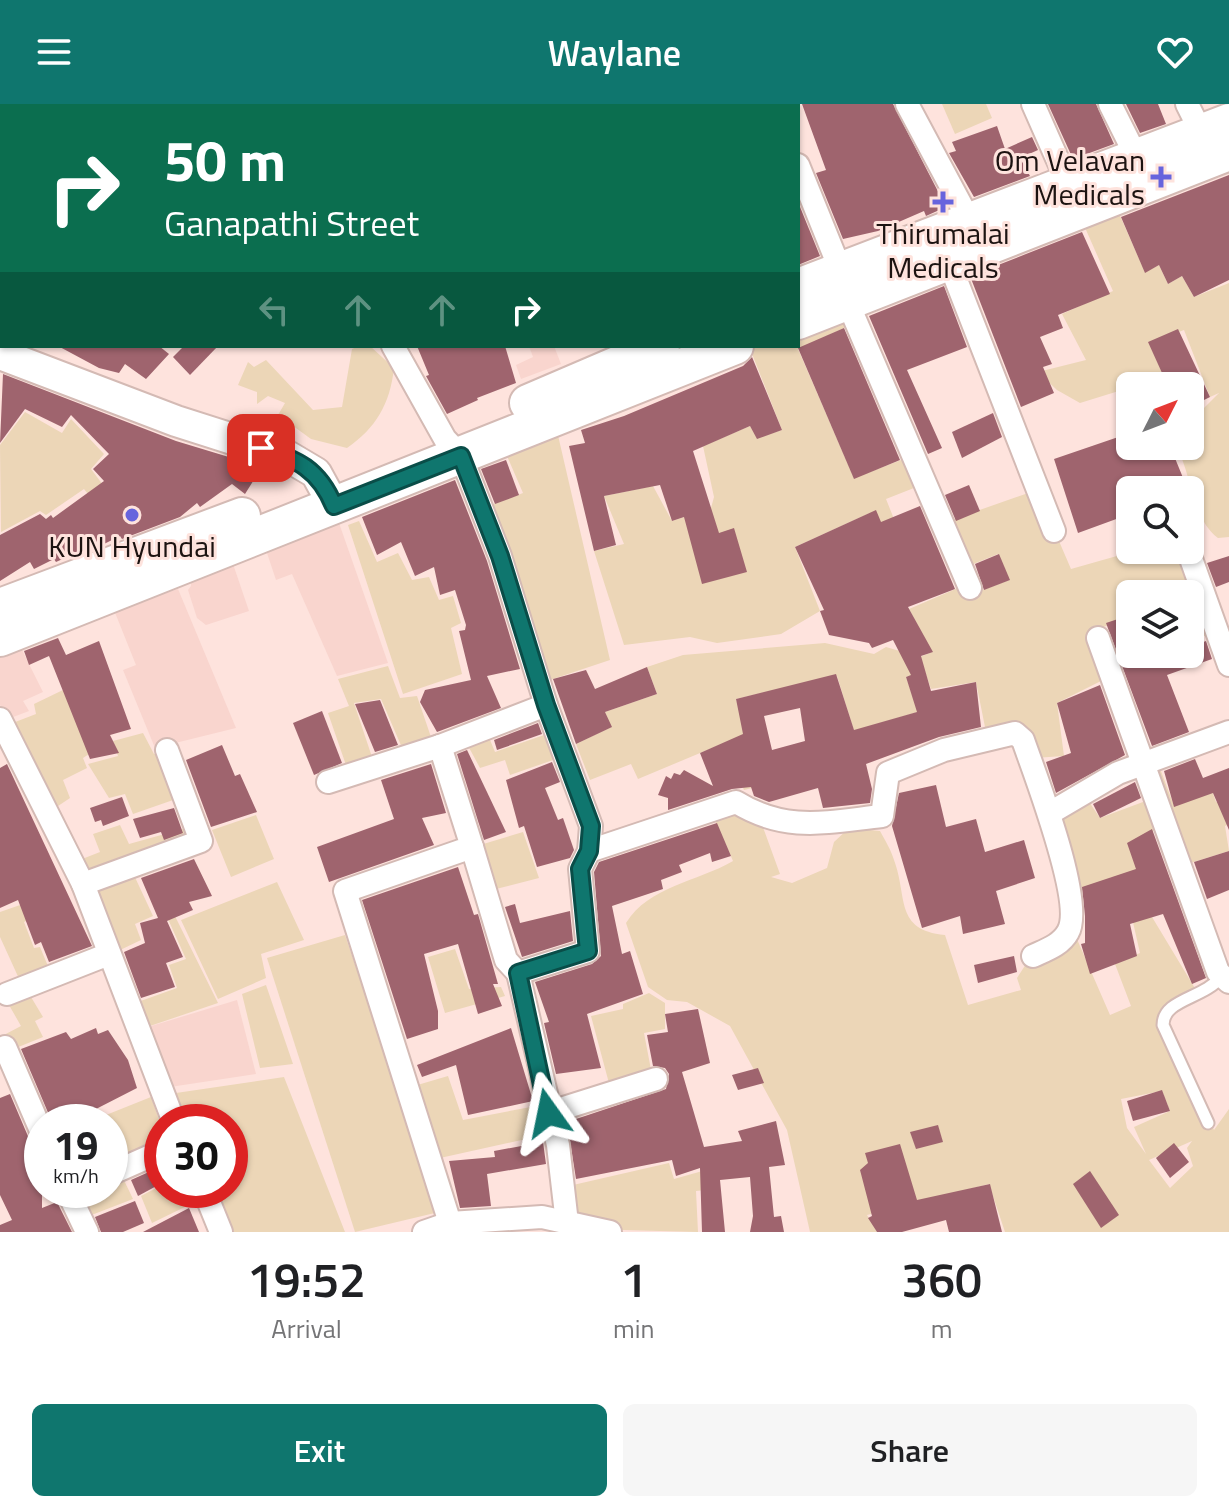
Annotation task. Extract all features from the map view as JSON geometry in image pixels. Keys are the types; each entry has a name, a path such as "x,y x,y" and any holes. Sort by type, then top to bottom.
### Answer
{"highway":[{"path":"800,320 849,284 969,220 1136,156 1217,137"},
{"path":"800,287 849,284 949,262 1217,137"},
{"path":"453,447 657,348"},
{"path":"0,638 330,495 453,447 729,348"},
{"path":"0,607 330,495"}],"main road":[{"path":"13,358 176,421 289,457 305,464 330,495"}],"street":[{"path":"907,104 969,220"},
{"path":"1033,104 1067,181"},
{"path":"1110,104 1136,156"},
{"path":"800,170 970,588"},
{"path":"949,262 1054,531"},
{"path":"394,348 453,447 500,556 546,705 591,826 589,851 580,869 588,951 518,973"},
{"path":"1193,564 1229,665"},
{"path":"1098,638 1225,980"},
{"path":"328,782 440,746 546,705"},
{"path":"0,719 83,884 167,1104"},
{"path":"1050,813 1118,773 1229,732"},
{"path":"589,851 736,802 758,816 800,825 882,816 888,773 944,750 1010,733 1023,740 1050,813 1072,918 1066,936 1052,948 1033,956"},
{"path":"440,746 506,960 518,973 548,1113 558,1145 567,1223"},
{"path":"83,884 201,841 167,750"},
{"path":"450,1223 345,891 472,847"},
{"path":"0,971 6,994 109,954"},
{"path":"5,1047 30,1104"},
{"path":"548,1113 656,1079"},
{"path":"76,1208 87,1232"},
{"path":"211,1208 221,1232"},
{"path":"424,1232 450,1223 542,1217 610,1232"}],"lane":[{"path":"1208,1123 1163,1025 1163,1015 1170,1006 1225,980"}],"shaded area":[{"path":"942,104 986,104 992,118 955,134"},
{"path":"1113,200 1145,272 1159,265 1168,284 1182,276 1194,297 1229,283 1229,537 1218,538 1209,530 1204,522 1204,476 1187,476 1182,460 1204,460 1204,408 1219,393 1210,397 1204,372 1200,372 1184,330 1149,343 1162,372 1116,372 1116,392 1080,403 1057,390 1038,372 1086,360 1062,314 1113,291 1079,214"},
{"path":"842,304 849,326 798,349 854,478 909,457 919,486 886,499 896,524 882,533 870,513 795,547 820,611 781,634 717,643 690,637 624,645 594,551 624,544 604,496 653,486 672,521 711,508 714,497 703,446 750,426 757,438 782,430 750,348 800,348 800,322"},
{"path":"372,348 394,368 389,393 380,414 366,432 347,448 311,439 278,415 285,403 268,396 257,404 257,392 238,385 248,362 254,367 266,360 313,410 342,407 352,349"},
{"path":"530,348 555,348 561,364 521,379 516,365 533,357"},
{"path":"25,412 62,433 71,419 104,454 91,469 109,493 96,504 84,489 46,515 40,511 1,532 0,445"},
{"path":"557,431 610,660 550,680 491,505 523,493 504,449"},
{"path":"1037,490 1071,569 1116,556 1116,564 1191,564 1196,580 1116,580 1116,622 1099,629 1105,679 1057,703 1064,756 1034,758 1020,736 987,737 976,682 931,689 925,672 906,677 918,712 854,731 837,676 736,699 757,770 752,788 744,790 724,743 638,779 631,764 590,780 576,744 611,727 605,712 657,694 647,667 683,655 825,643 874,654 886,647 920,657 932,652 909,609 958,588 980,591 1009,580 998,554 966,567 948,521"},
{"path":"359,521 377,562 398,553 412,580 429,577 439,600 453,596 461,623 451,628 462,674 403,694 348,525"},
{"path":"339,523 388,663 337,676 292,574 276,580 266,550"},
{"path":"232,561 249,611 206,625 197,618 188,590 191,575"},
{"path":"178,589 236,728 155,748 123,670 136,665 114,610"},
{"path":"1204,606 1212,633 1204,636"},
{"path":"17,640 43,692 23,701 29,711 8,719 0,705 0,646"},
{"path":"388,666 400,698 417,696 432,740 403,750 381,699 354,703 373,760 347,768 328,713 349,706 338,679"},
{"path":"63,690 89,754 83,758 87,768 63,780 70,798 52,810 10,724 36,714 34,704"},
{"path":"143,733 154,754 162,751 176,799 133,814 125,794 109,798 88,764 118,756 113,741"},
{"path":"547,734 556,759 510,775 505,760 480,768 466,742 488,735 495,752"},
{"path":"1158,763 1174,806 1212,791 1216,802 1229,798 1229,824 1225,826 1229,851 1184,865 1143,766"},
{"path":"1083,793 1100,818 1151,799 1165,826 1129,842 1152,917 1196,990 1163,1016 1214,1130 1229,1109 1229,1232 1005,1232 989,1184 867,1215 877,1232 810,1232 787,1130 730,1026 687,1002 667,1000 648,987 626,923 647,901 660,893 733,861 711,811 734,803 760,819 780,874 771,877 792,883 827,868 834,842 849,828 880,831 893,856 910,919 929,932 945,935 968,1005 1021,990 1017,978 1026,964 1073,930 1110,1015 1131,1006 1115,964 1140,953 1127,896 1112,877 1070,895 1051,816","holes":["1162,1091 1170,1111 1134,1127 1146,1154 1127,1128 1121,1099","1192,1141 1187,1148 1193,1166 1170,1188 1149,1160"]},
{"path":"256,815 274,859 231,877 212,830"},
{"path":"120,825 129,844 190,827 194,839 83,877 77,861 100,852 93,834"},
{"path":"523,832 539,878 492,890 480,845"},
{"path":"133,873 153,916 135,924 141,940 116,952 91,888"},
{"path":"277,882 304,940 261,954 266,978 218,999 181,920"},
{"path":"23,904 30,919 24,922 34,948 40,947 50,971 21,983 0,937 0,912"},
{"path":"170,906 218,1003 144,1028 135,1003 177,988 169,965 186,959 163,908"},
{"path":"345,935 439,1212 355,1232 267,958"},
{"path":"455,949 469,989 501,987 505,996 445,1013 428,957"},
{"path":"266,985 293,1064 260,1068 242,994"},
{"path":"649,993 665,1003 665,1029 644,1033 652,1075 610,1087 591,1016 623,1009 623,1004"},
{"path":"31,997 43,1017 35,1021 43,1037 11,1050 2,1036 21,1026 9,1005"},
{"path":"237,1000 256,1074 170,1087 148,1027"},
{"path":"448,1076 463,1120 536,1106 549,1134 440,1158 414,1086"},
{"path":"284,1077 345,1232 234,1232 224,1208 248,1208 248,1104 181,1104 176,1093"},
{"path":"151,1097 153,1104 144,1104 144,1154 128,1161 128,1106"},
{"path":"669,1163 674,1179 706,1170 706,1190 696,1191 698,1232 622,1230 576,1219 573,1185"},
{"path":"85,1208 110,1208 89,1216"},
{"path":"146,1208 183,1208 152,1223"}],"building":[{"path":"802,104 893,104 946,207 926,216 924,211 878,231 843,239 816,173 826,170"},
{"path":"1048,104 1096,104 1114,144 1073,159"},
{"path":"1126,104 1158,104 1166,124 1140,133"},
{"path":"997,126 1005,149 1032,137 1038,150 1020,158 1030,176 974,197 949,153 956,151 952,142"},
{"path":"1229,175 1229,280 1194,297 1182,276 1168,284 1159,265 1145,273 1121,217"},
{"path":"800,207 820,256 800,264"},
{"path":"1082,232 1110,294 1058,315 1063,328 1040,337 1052,364 1043,367 1054,393 1021,407 970,276"},
{"path":"944,286 967,347 907,370 942,448 928,454 869,316"},
{"path":"844,328 900,460 854,479 800,347"},
{"path":"1178,329 1198,372 1162,372 1148,342"},
{"path":"62,348 162,348 169,354 146,379 125,364 119,373 99,368"},
{"path":"182,348 216,348 190,375 173,357"},
{"path":"418,348 506,348 516,383 447,414 426,376 429,375"},
{"path":"752,357 782,430 757,439 750,426 693,451 719,533 734,528 747,572 702,584 684,517 672,521 660,485 604,496 616,545 594,551 569,446 585,443 581,430 624,416 743,366"},
{"path":"3,374 176,441 262,467 245,494 232,484 200,507 197,503 180,517 122,539 120,536 92,550 89,547 56,562 54,559 34,569 30,562 0,581 0,535 40,514 46,519 51,515 53,518 104,481 93,469 109,454 71,415 62,427 25,409 0,443"},
{"path":"1204,384 1210,397 1204,400"},
{"path":"993,413 1002,437 962,458 952,432"},
{"path":"1116,438 1116,460 1176,460 1182,476 1116,476 1116,519 1078,533 1054,459"},
{"path":"506,460 519,495 495,504 481,469"},
{"path":"455,480 487,561 520,669 487,676 501,708 437,732 420,702 425,690 471,680 459,631 465,630 466,625 455,590 440,595 434,567 415,576 401,542 377,555 362,517"},
{"path":"969,485 980,511 956,521 945,495"},
{"path":"920,506 955,589 908,607 933,652 921,656 931,691 976,682 981,727 939,737 866,764 872,789 870,803 823,808 818,788 769,802 754,796 751,787 732,789 668,810 668,798 658,795 666,776 671,779 674,773 680,775 684,770 713,786 700,753 743,734 736,699 836,674 854,730 917,712 906,677 911,675 893,640 872,648 869,643 829,635 820,611 824,610 795,547 876,510 881,522","holes":["800,708 805,741 772,750 764,716"]},
{"path":"999,554 1010,580 984,590 975,564"},
{"path":"1229,556 1229,582 1216,587 1207,563"},
{"path":"1116,620 1116,650 1106,623"},
{"path":"58,638 66,655 99,641 131,729 110,735 119,753 90,759 49,656 29,665 24,651"},
{"path":"1206,641 1212,659 1204,662 1204,642"},
{"path":"647,667 657,694 605,712 612,727 576,744 553,679 586,670 595,689"},
{"path":"1123,668 1187,668 1167,675 1189,732 1152,746"},
{"path":"1100,685 1125,755 1056,793 1046,762 1071,753 1057,703"},
{"path":"380,700 398,745 375,752 355,704"},
{"path":"322,711 342,763 314,775 293,723"},
{"path":"538,723 542,734 497,750 494,740"},
{"path":"222,745 235,776 240,774 257,812 211,827 186,760"},
{"path":"467,750 506,832 484,840 457,754"},
{"path":"1195,759 1203,778 1229,768 1229,830 1213,793 1174,807 1164,771"},
{"path":"552,762 560,782 545,788 558,820 563,818 574,850 570,858 537,867 524,826 519,828 506,780"},
{"path":"7,764 92,946 49,962 41,942 35,945 18,900 0,908 0,768"},
{"path":"431,764 446,813 422,818 434,845 329,882 317,847 394,819 381,780"},
{"path":"1135,782 1141,798 1100,818 1093,804"},
{"path":"936,785 946,827 976,819 985,852 1024,840 1035,878 996,891 1005,924 963,934 960,916 922,928 892,826 899,793"},
{"path":"122,797 129,816 103,826 101,820 95,822 90,808"},
{"path":"174,808 183,833 164,840 161,832 140,838 133,819"},
{"path":"717,823 731,856 712,862 710,853 679,865 682,872 661,880 663,889 612,906 622,954 630,951 643,994 587,1014 601,1068 556,1074 544,1023 549,1022 535,982 592,964 601,956 594,872 599,862"},
{"path":"1152,829 1206,978 1192,984 1163,914 1130,924 1137,956 1090,974 1081,944 1085,943 1082,887 1136,869 1127,843"},
{"path":"1229,851 1229,890 1207,899 1194,862"},
{"path":"194,859 212,896 189,902 193,910 167,921 183,957 166,963 175,987 141,998 124,952 145,943 140,923 158,918 141,878"},
{"path":"458,867 474,915 478,914 498,984 493,984 502,1006 478,1014 458,944 424,954 438,1011 438,1029 407,1039 362,900"},
{"path":"515,904 520,923 570,911 573,941 522,957 505,907"},
{"path":"1014,956 1017,972 978,983 974,965"},
{"path":"698,1009 710,1063 682,1072 704,1147 742,1141 738,1131 776,1121 785,1165 769,1167 774,1217 781,1216 784,1232 750,1232 753,1216 750,1177 720,1180 725,1232 702,1232 700,1168 676,1176 672,1160 576,1179 567,1122 666,1089 669,1074 665,1068 653,1066 647,1035 668,1032 665,1014"},
{"path":"96,1028 98,1034 108,1030 128,1060 137,1088 106,1104 44,1104 21,1049 66,1032 71,1039"},
{"path":"511,1028 533,1101 468,1115 456,1065 422,1077 417,1065"},
{"path":"758,1068 764,1083 738,1090 732,1075"},
{"path":"1162,1090 1170,1111 1133,1121 1127,1101"},
{"path":"10,1094 24,1127 24,1208 60,1208 72,1232 0,1232 0,1225 12,1220 0,1195 0,1098"},
{"path":"938,1125 943,1142 916,1149 910,1132"},
{"path":"543,1142 546,1164 487,1174 491,1206 460,1208 449,1161 495,1157 494,1151"},
{"path":"1174,1143 1189,1162 1170,1178 1156,1158"},
{"path":"900,1144 917,1200 990,1184 1002,1232 949,1232 946,1220 902,1232 877,1232 868,1218 872,1216 860,1170 868,1163 865,1153"},
{"path":"1090,1171 1119,1215 1101,1228 1073,1184"},
{"path":"144,1174 144,1193 138,1196 131,1180"},
{"path":"135,1201 144,1223 123,1232 101,1232 95,1217 118,1208 128,1208 128,1204"},
{"path":"189,1208 199,1232 143,1232"}],"place":[{"name":"Om Velavan Medicals","path":"1161,177"},
{"name":"Thirumalai Medicals","path":"943,202"},
{"name":"KUN Hyundai","path":"132,515"}],"route":[{"path":"261,448 305,464 325,485 334,506 461,456 500,556 546,705 591,826 589,851 580,869 588,951 518,973 548,1113"}]}
